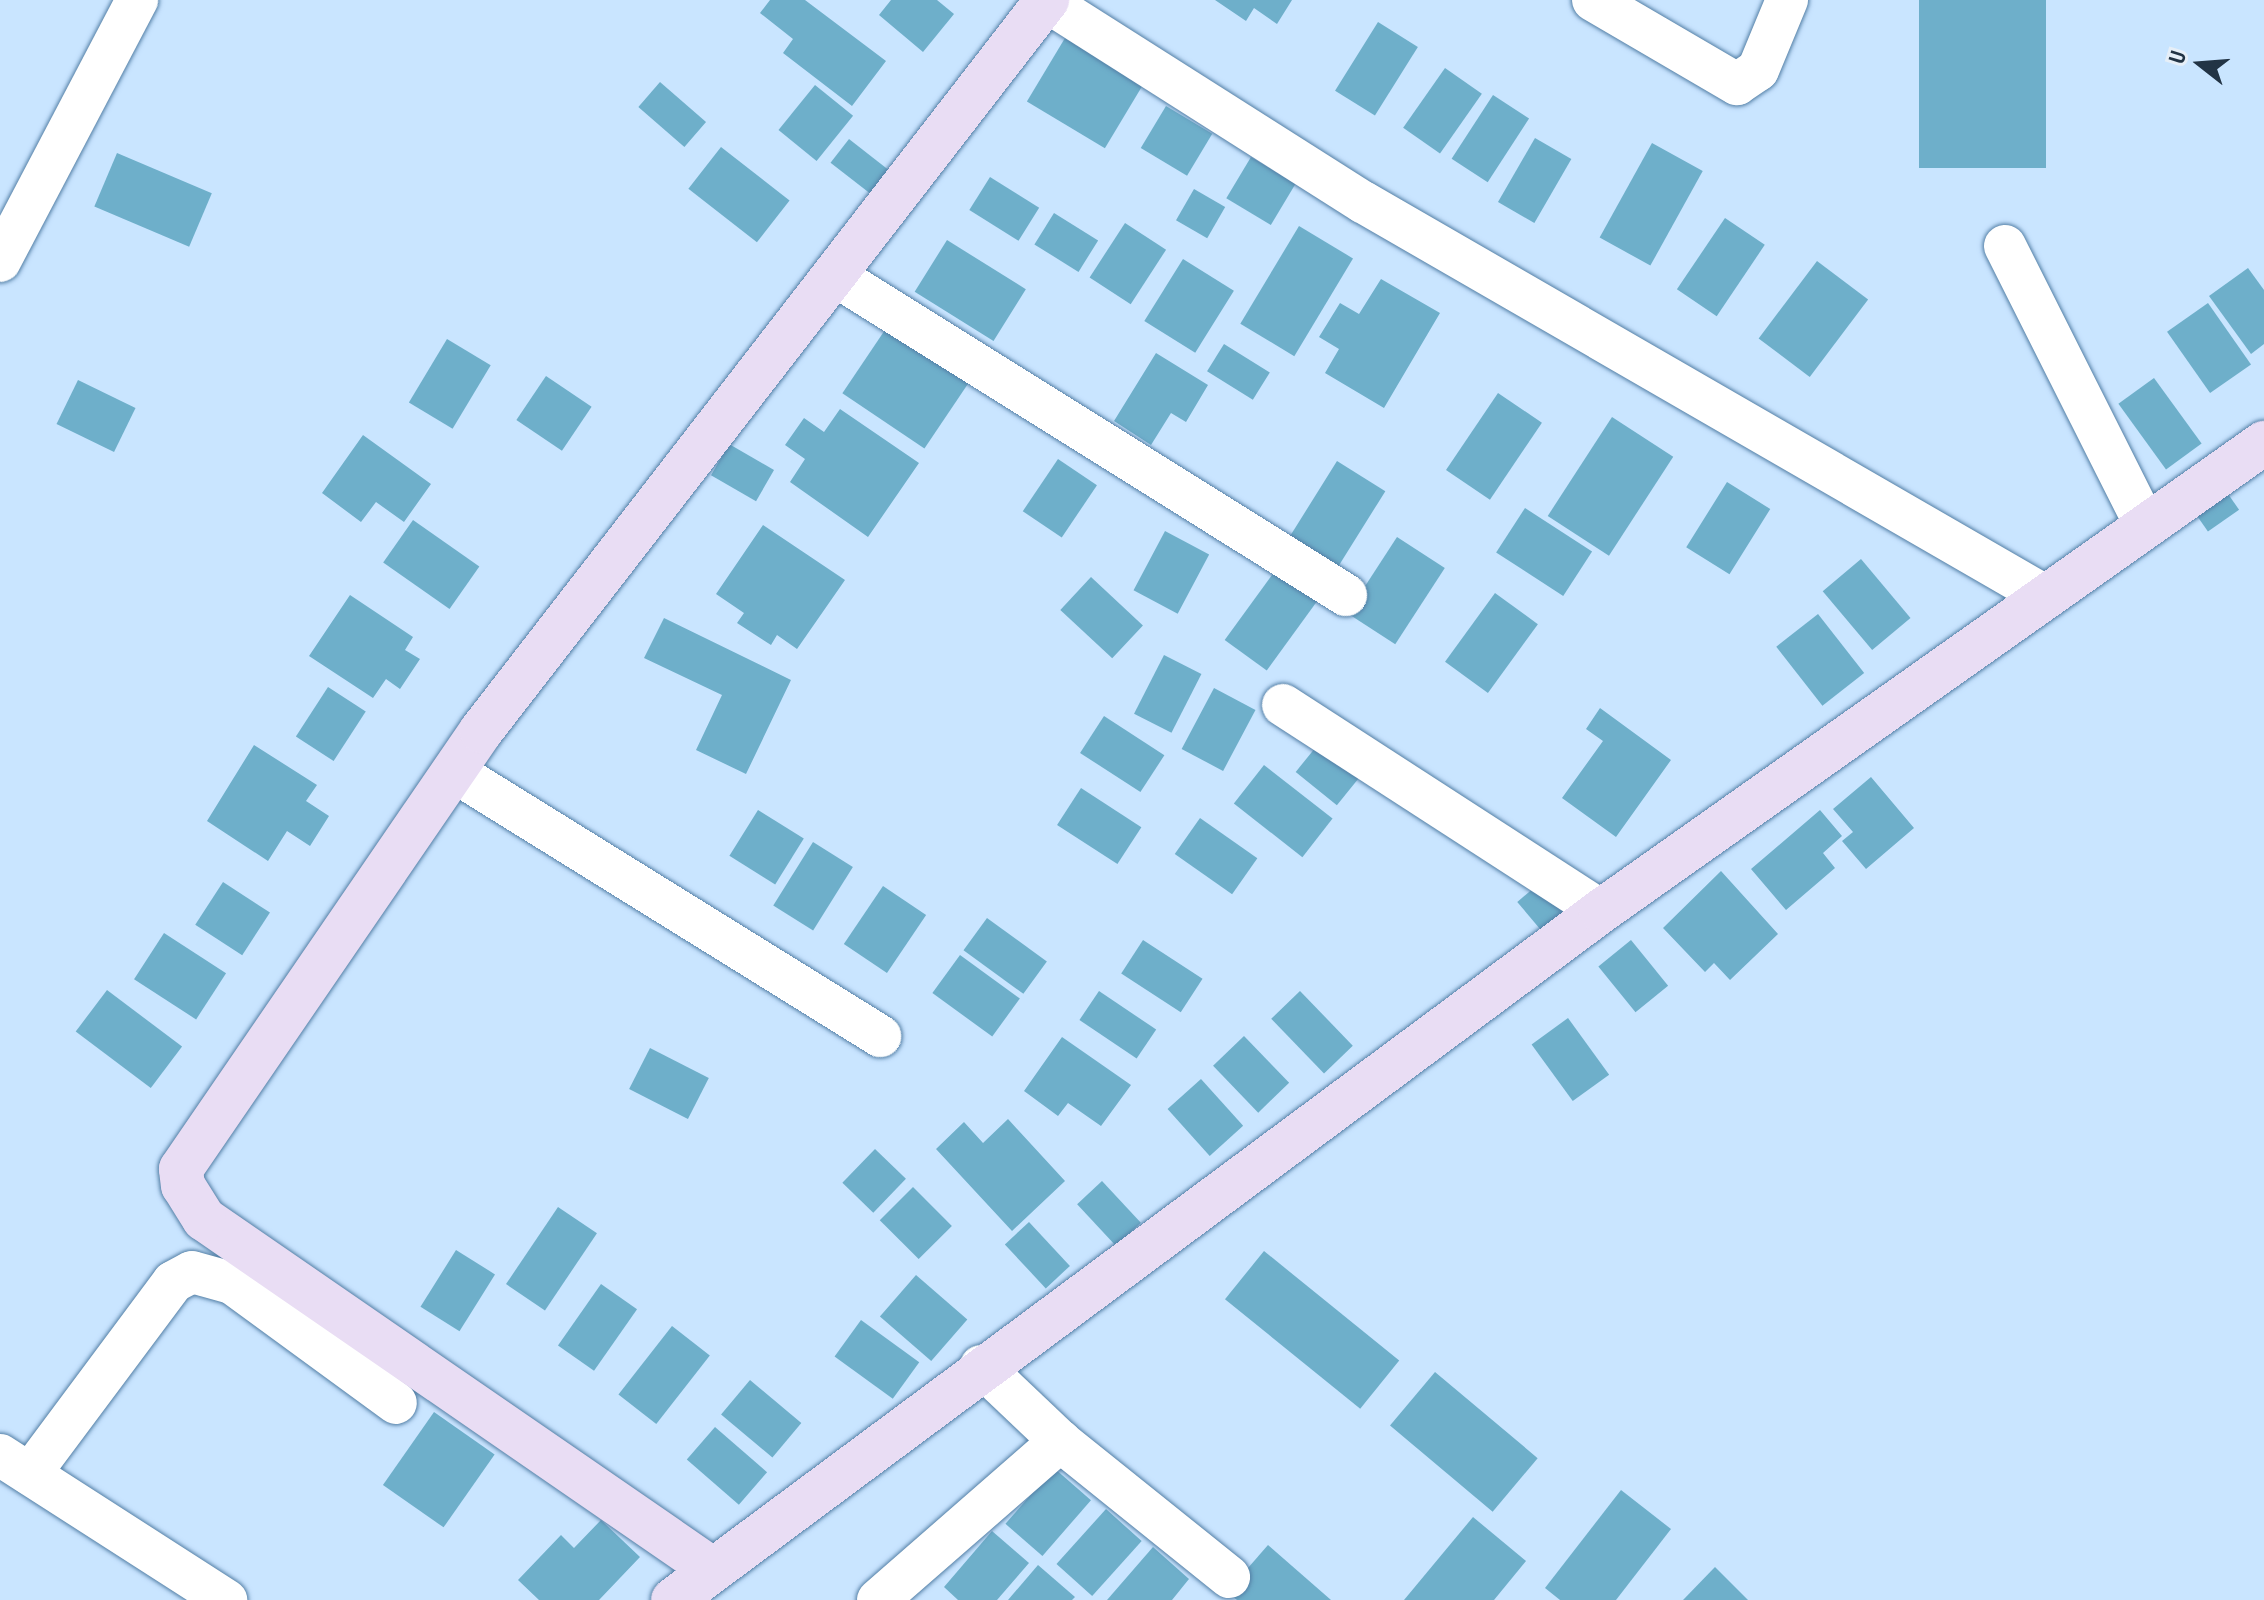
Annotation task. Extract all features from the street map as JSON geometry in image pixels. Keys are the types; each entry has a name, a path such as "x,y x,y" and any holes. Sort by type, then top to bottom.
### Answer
{"street":[{"path":"0,261 137,0"},
{"path":"2047,597 1363,202 1046,0 453,771 188,1152 183,1186 204,1219 697,1589 995,1379 1601,911 2047,597 2264,443"},
{"path":"1593,0 1737,84 1758,70 1787,0"},
{"path":"2005,246 2146,526"},
{"path":"834,275 1346,595"},
{"path":"1283,705 1601,911"},
{"path":"453,771 880,1036"},
{"path":"226,1600 15,1465 173,1282 192,1272 232,1283 396,1403"},
{"path":"995,1379 1060,1441 1229,1577"},
{"path":"899,1593 1060,1441"}],"building":[{"path":"770,0 805,0 886,61 852,106 783,53 793,39 760,13"},
{"path":"891,0 937,0 954,14 923,52 879,15"},
{"path":"1215,0 1292,0 1277,24 1254,8 1246,21"},
{"path":"1919,0 2046,0 2046,168 1919,168"},
{"path":"1378,22 1418,47 1375,116 1335,91"},
{"path":"1065,38 1143,85 1105,148 1027,101"},
{"path":"1445,68 1482,94 1440,154 1403,128"},
{"path":"660,82 706,122 684,147 638,107"},
{"path":"815,85 853,116 817,161 778,130"},
{"path":"1493,95 1529,118 1488,182 1452,159"},
{"path":"1166,106 1212,134 1187,176 1141,148"},
{"path":"1535,138 1571,159 1534,223 1498,202"},
{"path":"849,139 893,173 875,197 831,163"},
{"path":"1652,143 1703,171 1650,266 1600,237"},
{"path":"721,147 790,201 757,242 688,189"},
{"path":"117,153 212,193 189,247 94,206"},
{"path":"1251,157 1296,184 1271,225 1226,198"},
{"path":"990,177 1039,208 1019,241 969,210"},
{"path":"1194,189 1225,207 1207,238 1176,220"},
{"path":"1054,213 1098,241 1078,272 1034,244"},
{"path":"1725,218 1765,245 1717,316 1677,289"},
{"path":"1125,223 1166,250 1131,304 1090,278"},
{"path":"1299,226 1353,258 1294,356 1240,324"},
{"path":"947,240 1026,289 994,341 915,292"},
{"path":"1183,259 1234,291 1195,353 1144,321"},
{"path":"1817,261 1868,300 1810,377 1759,338"},
{"path":"2248,268 2264,290 2264,344 2251,354 2209,296"},
{"path":"1381,279 1440,313 1384,408 1325,373 1339,349 1319,337 1340,303 1359,314"},
{"path":"2208,303 2251,364 2210,393 2167,332"},
{"path":"891,321 973,376 924,448 842,393"},
{"path":"447,339 491,365 453,429 409,402"},
{"path":"1224,344 1270,373 1253,400 1207,371"},
{"path":"1156,353 1208,385 1186,422 1171,413 1151,445 1114,421"},
{"path":"546,376 592,407 562,451 516,420"},
{"path":"2154,378 2202,444 2166,469 2118,404"},
{"path":"78,380 136,408 114,452 57,424"},
{"path":"1498,393 1542,423 1490,500 1446,470"},
{"path":"840,409 919,463 868,537 790,482 805,459 785,445 804,418 824,432"},
{"path":"1612,417 1673,457 1609,556 1548,516"},
{"path":"363,435 431,484 404,522 376,502 361,522 322,493"},
{"path":"729,444 774,470 756,501 711,475"},
{"path":"1058,459 1097,485 1062,538 1023,511"},
{"path":"1337,461 1385,491 1338,568 1289,537"},
{"path":"2219,481 2239,510 2208,531 2188,503"},
{"path":"1727,482 1770,509 1729,574 1686,547"},
{"path":"1525,508 1592,552 1563,596 1496,552"},
{"path":"413,520 479,566 450,609 383,563"},
{"path":"763,525 845,580 797,649 777,635 771,645 737,623 744,613 716,594"},
{"path":"1165,531 1209,554 1178,614 1134,590"},
{"path":"1397,537 1445,568 1395,644 1347,613"},
{"path":"1861,559 1910,618 1872,650 1823,591"},
{"path":"1277,568 1319,599 1267,671 1225,640"},
{"path":"1091,577 1143,625 1112,658 1060,610"},
{"path":"1495,593 1538,624 1488,693 1445,662"},
{"path":"350,595 413,637 405,650 420,659 400,689 386,679 373,698 309,656"},
{"path":"1818,614 1864,673 1822,706 1776,647"},
{"path":"664,618 791,680 746,774 696,750 722,695 644,658"},
{"path":"1164,655 1201,674 1171,733 1134,714"},
{"path":"328,687 366,712 334,761 296,736"},
{"path":"1214,688 1255,710 1223,771 1182,749"},
{"path":"1600,708 1671,760 1616,837 1562,798 1603,741 1586,729"},
{"path":"1104,716 1164,755 1140,792 1080,753"},
{"path":"1324,737 1365,770 1337,805 1296,772"},
{"path":"254,745 317,785 306,801 329,816 310,846 287,831 268,861 207,821"},
{"path":"1264,765 1333,819 1302,857 1234,804"},
{"path":"1871,777 1914,828 1866,869 1842,841 1853,832 1833,809"},
{"path":"1081,788 1141,827 1117,864 1057,825"},
{"path":"758,810 804,839 775,884 729,856"},
{"path":"1820,810 1842,836 1823,853 1835,868 1786,910 1751,869"},
{"path":"1200,818 1257,858 1232,894 1175,854"},
{"path":"813,842 853,867 813,931 773,906"},
{"path":"1721,871 1778,934 1730,980 1714,963 1705,972 1663,928"},
{"path":"223,882 270,912 242,955 195,925"},
{"path":"1541,882 1567,913 1543,933 1517,902"},
{"path":"883,886 926,915 887,973 844,944"},
{"path":"987,918 1047,961 1023,994 963,950"},
{"path":"164,933 226,973 196,1019 134,979"},
{"path":"1143,940 1203,979 1181,1012 1121,974"},
{"path":"1631,940 1668,986 1635,1012 1598,966"},
{"path":"960,955 1020,998 992,1037 932,993"},
{"path":"107,990 182,1047 151,1088 76,1032"},
{"path":"1099,991 1156,1030 1137,1059 1079,1020"},
{"path":"1300,991 1353,1046 1324,1073 1271,1019"},
{"path":"1568,1018 1609,1075 1573,1101 1532,1044"},
{"path":"1244,1036 1289,1083 1258,1113 1213,1066"},
{"path":"1062,1037 1131,1085 1101,1126 1068,1103 1058,1116 1024,1091"},
{"path":"650,1048 709,1078 688,1119 629,1089"},
{"path":"1201,1079 1243,1126 1210,1156 1168,1109"},
{"path":"1008,1119 1065,1181 1012,1231 936,1149 964,1122 983,1143"},
{"path":"875,1149 906,1179 873,1213 842,1183"},
{"path":"1102,1181 1141,1223 1116,1246 1077,1204"},
{"path":"913,1187 952,1226 919,1259 880,1220"},
{"path":"558,1207 597,1233 545,1310 506,1284"},
{"path":"1029,1222 1070,1266 1046,1288 1005,1245"},
{"path":"456,1250 495,1274 460,1331 420,1307"},
{"path":"1264,1251 1399,1361 1360,1409 1225,1299"},
{"path":"916,1275 967,1320 931,1361 880,1317"},
{"path":"601,1284 637,1309 594,1371 558,1345"},
{"path":"861,1320 919,1362 893,1399 835,1356"},
{"path":"672,1326 710,1356 656,1424 618,1395"},
{"path":"1435,1372 1538,1458 1493,1512 1390,1426"},
{"path":"750,1380 801,1423 772,1458 721,1414"},
{"path":"434,1412 495,1454 444,1527 383,1485"},
{"path":"715,1427 767,1472 739,1505 687,1459"},
{"path":"1054,1468 1091,1500 1042,1556 1005,1524"},
{"path":"1621,1490 1671,1529 1616,1600 1560,1600 1545,1588"},
{"path":"1106,1509 1142,1541 1092,1596 1056,1564"},
{"path":"1473,1517 1526,1561 1494,1600 1404,1600"},
{"path":"601,1520 640,1557 599,1600 539,1600 518,1580 561,1535 574,1548"},
{"path":"992,1531 1029,1563 997,1600 958,1600 944,1587"},
{"path":"1268,1545 1331,1600 1237,1600 1227,1592"},
{"path":"1153,1547 1189,1579 1172,1600 1107,1600"},
{"path":"1038,1565 1075,1597 1072,1600 1008,1600"},
{"path":"1715,1567 1748,1600 1683,1600"}]}
